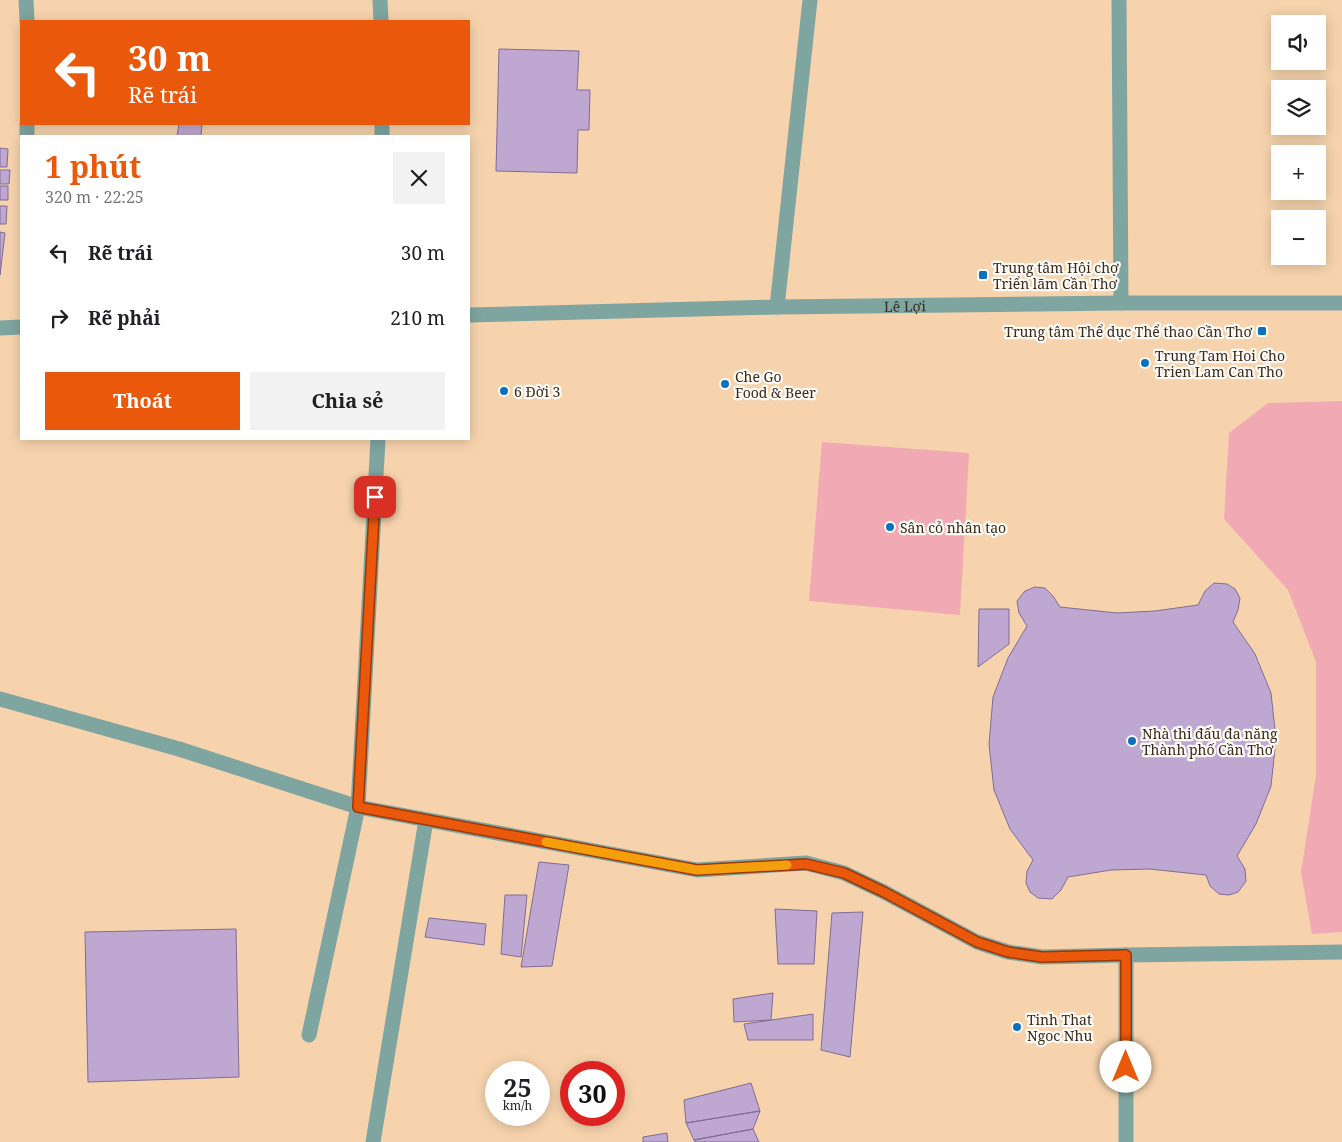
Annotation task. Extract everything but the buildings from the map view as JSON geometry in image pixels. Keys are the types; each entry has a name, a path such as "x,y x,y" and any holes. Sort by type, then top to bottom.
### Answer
{"street":[{"path":"26,0 26,20"},
{"path":"380,0 381,20"},
{"path":"803,0 816,0"},
{"path":"777,307 810,0"},
{"path":"1119,0 1121,303"},
{"name":"Lê Lợi","path":"470,315 777,307 1121,303 1342,303"},
{"path":"0,328 20,327"},
{"path":"309,1035 358,807 378,440"},
{"path":"0,699 179,749 358,807 697,870 806,864 844,873 884,892 977,942 1008,952 1042,957 1342,952"},
{"path":"373,1142 426,820"},
{"path":"1126,955 1126,1142"}],"shaded area":[{"path":"1342,401 1342,932 1312,934 1301,872 1316,776 1316,662 1288,590 1224,519 1229,433 1268,403"},
{"name":"Sân cỏ nhân tạo","path":"822,442 969,453 960,615 809,601"}],"slow traffic":[{"path":"546,842 697,870 787,865"}],"place":[{"name":"Trung tâm Hội chợ Triển lãm Cần Thơ","path":"983,275"},
{"name":"Trung tâm Thể dục Thể thao Cần Thơ","path":"1262,331"},
{"name":"Trung Tam Hoi Cho Trien Lam Can Tho","path":"1145,363"},
{"name":"Che Go Food & Beer","path":"725,384"},
{"name":"6 Đời 3","path":"504,391"},
{"name":"Sân cỏ nhân tạo","path":"890,527"},
{"name":"Nhà thi đấu đa năng Thành phố Cần Thơ","path":"1132,741"},
{"name":"Tinh That Ngoc Nhu","path":"1017,1027"}],"route":[{"path":"375,497 358,807 697,870 806,864 844,873 884,892 977,942 1008,952 1042,957 1126,955 1126,1067"}]}
